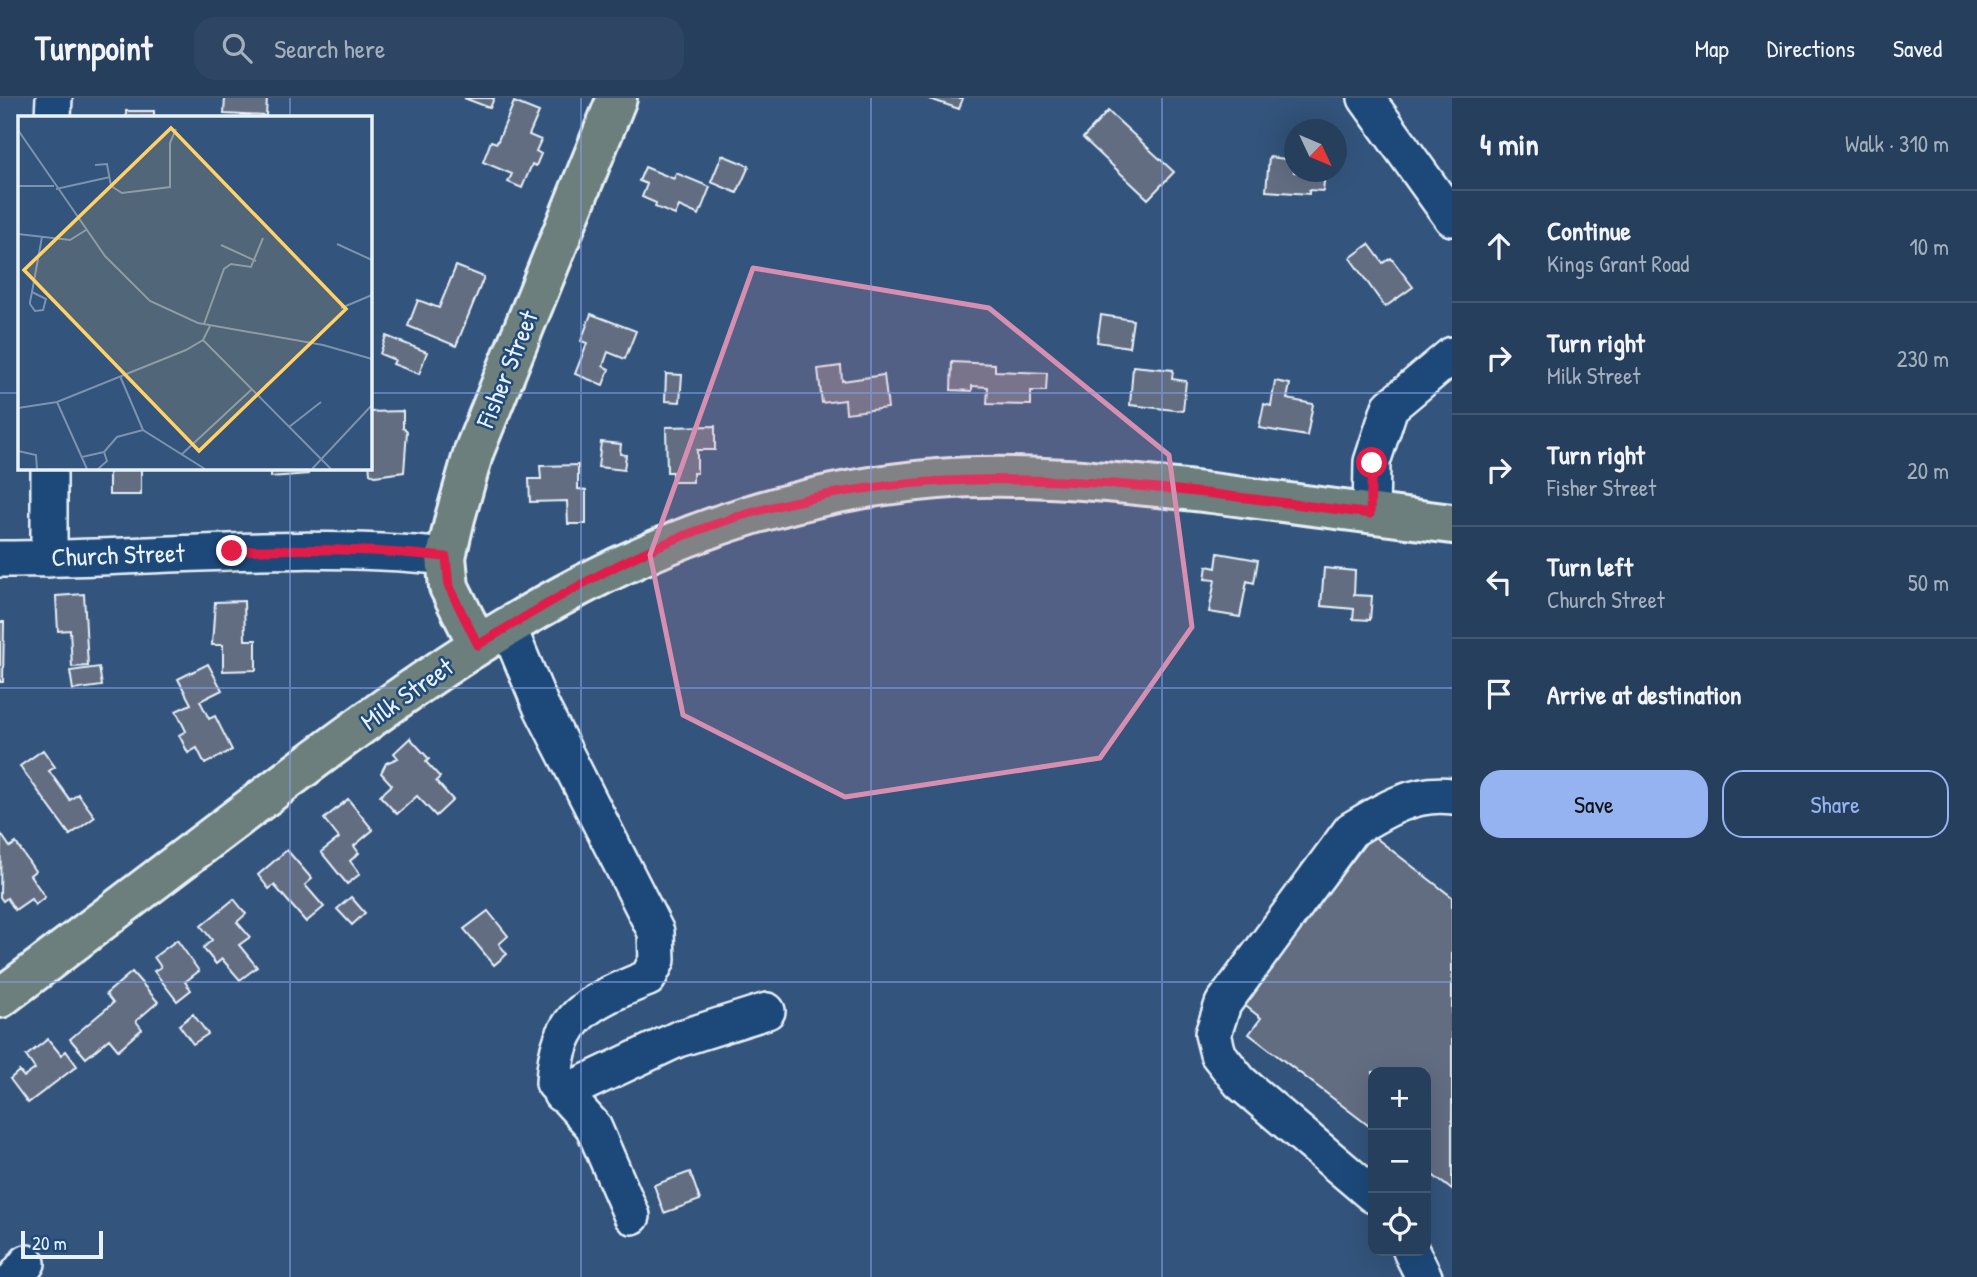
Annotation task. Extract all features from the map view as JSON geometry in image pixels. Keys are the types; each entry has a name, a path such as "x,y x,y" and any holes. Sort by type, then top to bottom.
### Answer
{"main road":[{"name":"Fisher Street","path":"493,636 449,587 446,557 474,451 617,98"},
{"name":"Milk Street","path":"0,998 336,744 493,636 592,578 704,529 821,496 881,485 942,479 1064,479 1174,489 1452,524"}],"street":[{"path":"53,116 54,98"},
{"path":"1366,98 1452,218"},
{"path":"1370,514 1372,463 1390,407 1452,355"},
{"path":"48,469 49,559"},
{"name":"Church Street","path":"0,559 293,548 396,551 446,557"},
{"path":"493,636 541,706 656,932 657,960 648,978 583,1010 563,1032 555,1052 554,1083 561,1094 593,1126 632,1216"},
{"path":"1371,1193 1240,1082 1218,1054 1213,1034 1223,1004 1351,830 1380,812 1409,800 1432,795 1452,796"},
{"path":"561,1094 678,1039 767,1011"},
{"path":"1414,1256 1424,1277"}],"highlighted area":[{"path":"753,268 989,308 1169,455 1192,627 1100,758 845,797 683,715 650,555"}],"building":[{"path":"225,98 267,98 266,116 224,114"},
{"path":"464,98 494,98 490,108"},
{"path":"927,98 963,98 959,109"},
{"path":"514,102 539,112 529,135 541,140 536,151 541,154 536,166 532,164 522,188 508,182 512,174 483,162 491,141 497,143"},
{"path":"126,111 154,111 154,116 126,116"},
{"path":"1108,111 1174,172 1148,199 1083,138"},
{"path":"722,155 749,166 737,193 711,182"},
{"path":"1269,157 1284,159 1284,182 1324,182 1323,191 1309,190 1309,194 1266,191"},
{"path":"645,167 674,179 676,173 710,187 699,215 679,206 675,215 655,207 656,203 642,197 647,184 639,181"},
{"path":"1369,244 1383,263 1391,258 1413,287 1385,307 1350,258"},
{"path":"456,266 484,277 456,346 408,326 418,300 439,308"},
{"path":"591,314 636,331 625,359 608,352 603,366 609,369 603,385 575,374 587,343 581,341"},
{"path":"1101,315 1133,320 1129,347 1097,342"},
{"path":"386,336 427,352 419,374 393,364 395,360 380,354"},
{"path":"952,362 995,364 995,371 1047,373 1046,391 1031,391 1031,405 987,404 988,387 972,386 972,391 951,390"},
{"path":"841,366 842,381 884,375 888,408 846,413 845,400 822,403 818,369"},
{"path":"1133,366 1173,370 1172,379 1186,381 1183,411 1130,405"},
{"path":"666,374 682,375 680,402 665,401"},
{"path":"1275,381 1290,384 1287,399 1313,404 1307,436 1259,428 1264,404 1271,406"},
{"path":"403,411 403,428 407,431 404,472 375,476 370,473 371,412"},
{"path":"715,426 715,450 697,450 697,473 693,473 693,482 672,482 672,472 667,472 666,427"},
{"path":"601,442 621,444 620,454 626,455 624,470 598,467"},
{"path":"578,465 578,489 586,490 586,524 568,524 567,501 530,502 529,479 541,479 540,466"},
{"path":"109,469 141,469 141,495 109,495"},
{"path":"271,469 308,469 308,474 271,477"},
{"path":"1218,553 1258,560 1254,583 1247,581 1240,617 1209,612 1215,580 1205,579 1207,566 1216,568"},
{"path":"1324,568 1355,571 1354,595 1372,596 1370,620 1353,619 1354,609 1321,606"},
{"path":"84,594 88,666 72,667 70,630 58,631 56,596"},
{"path":"244,601 245,640 256,640 256,670 223,671 223,645 212,645 215,602"},
{"path":"0,622 4,622 3,682 0,682"},
{"path":"208,664 222,690 200,701 209,719 215,716 232,750 205,764 197,748 188,753 179,735 186,731 176,711 191,704 178,679"},
{"path":"99,667 102,686 73,690 70,671"},
{"path":"410,738 429,759 426,762 440,777 436,781 453,800 436,816 417,796 397,814 380,796 392,785 381,773 386,763 398,758 394,753"},
{"path":"43,750 55,767 49,771 70,800 78,794 95,817 70,835 20,766"},
{"path":"348,799 373,830 354,846 359,853 350,861 360,874 347,884 321,852 339,838 324,819"},
{"path":"1,834 10,847 16,843 35,871 30,875 45,897 35,905 31,899 15,910 7,898 3,901 0,897"},
{"path":"1372,835 1452,897 1452,1190 1431,1174 1431,1067 1368,1067 1368,1125 1249,1034 1261,1018 1243,1004"},
{"path":"287,850 312,879 305,885 324,907 306,922 274,885 269,889 258,875"},
{"path":"351,897 365,913 352,925 337,909"},
{"path":"234,899 246,914 237,922 250,937 239,945 257,967 240,980 222,959 216,964 203,948 212,940 201,926"},
{"path":"488,911 508,936 499,944 507,954 494,965 464,929"},
{"path":"177,940 199,971 185,982 191,990 177,1001 154,971 161,967 154,957"},
{"path":"132,972 158,1002 136,1021 142,1029 118,1050 109,1039 86,1058 70,1039 113,1003 106,994"},
{"path":"193,1014 208,1034 193,1044 179,1025"},
{"path":"48,1039 61,1055 66,1051 77,1066 28,1103 10,1079 19,1071 24,1077 35,1069 26,1056"},
{"path":"690,1172 700,1200 664,1213 654,1185"}],"route":[{"path":"232,551 293,548 396,551 446,557 449,587 478,645 592,578 647,552 704,529 821,496 881,485 942,479 1064,479 1186,490 1370,514 1372,463"}]}
